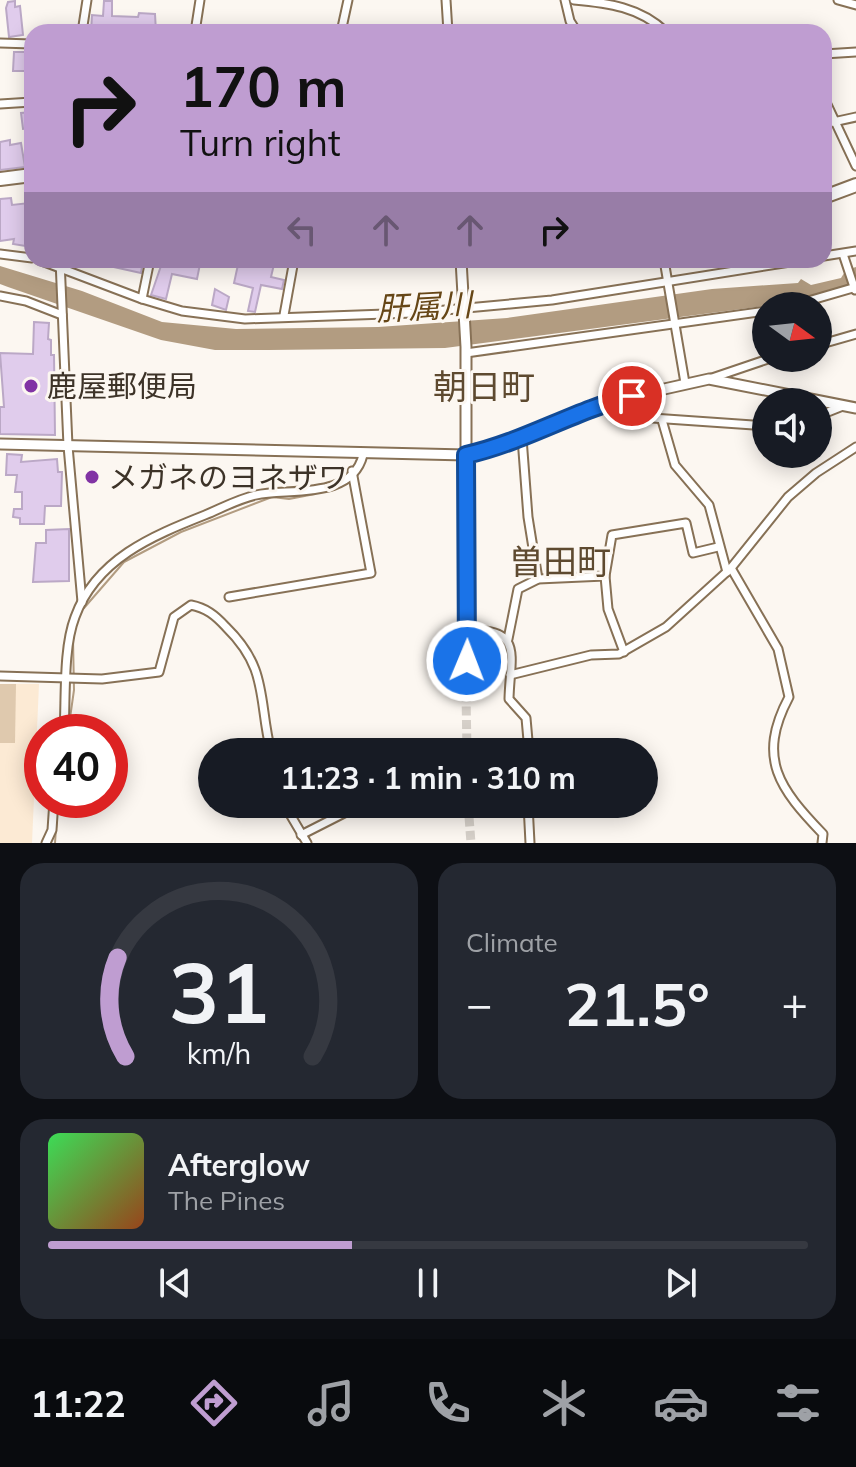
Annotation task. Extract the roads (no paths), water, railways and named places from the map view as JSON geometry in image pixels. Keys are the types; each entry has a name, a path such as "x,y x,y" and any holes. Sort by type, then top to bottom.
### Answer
{"main road":[{"path":"0,179 24,176"},
{"path":"832,194 856,185"}],"street":[{"path":"83,24 87,0"},
{"path":"196,24 200,0"},
{"path":"343,24 348,0"},
{"path":"446,0 448,24"},
{"path":"565,0 572,24"},
{"path":"574,0 623,7 644,14 656,24"},
{"path":"838,0 856,5"},
{"path":"0,43 24,44"},
{"path":"832,54 856,52"},
{"path":"0,104 24,102"},
{"path":"832,114 856,166"},
{"path":"832,123 856,117"},
{"path":"832,255 856,251"},
{"path":"0,254 24,257"},
{"path":"832,294 855,288 843,254"},
{"path":"60,268 68,446 82,602"},
{"path":"67,268 142,299 245,319 284,315 413,313 552,300 668,285 760,268"},
{"path":"142,299 148,268"},
{"path":"284,315 293,268"},
{"path":"462,268 466,350 466,693"},
{"path":"665,268 685,383"},
{"path":"0,296 62,312"},
{"path":"466,350 752,313"},
{"path":"832,341 856,334"},
{"path":"0,444 363,455 466,455 522,438 606,402 709,379 752,364"},
{"path":"709,379 856,408"},
{"path":"606,402 638,417 752,425"},
{"path":"832,410 843,406"},
{"path":"662,420 675,465 709,505 718,547 729,570 778,649 789,697 781,712 777,734 775,752 778,776 788,797 823,834 822,843"},
{"path":"522,438 528,517 538,579"},
{"path":"510,675 591,655 624,652 666,627 729,570 788,497 816,473 856,447"},
{"path":"65,714 69,638 82,602 114,561 178,524 257,495 315,491 352,471 363,455"},
{"path":"229,597 371,573 352,471"},
{"path":"624,652 608,609 605,576 612,535 686,523 693,553 718,547"},
{"path":"508,639 518,589 538,579 605,576"},
{"path":"0,676 131,678 159,672 174,617 191,605 201,607 237,637 259,672 269,738"},
{"path":"468,630 492,629 508,639 512,647 509,699 526,718 529,738"},
{"path":"46,843 53,818"},
{"path":"292,818 307,843"},
{"path":"301,835 334,818"},
{"path":"529,818 530,843"}],"waterway":[{"path":"84,608 124,562 181,532 272,497 289,499 315,494"},
{"path":"71,714 74,690 73,639"},
{"path":"55,843 57,818"}],"tunnel":[{"path":"466,693 467,738"},
{"path":"469,818 471,843"}],"place":[{"name":"鹿屋郵便局","path":"31,386"},
{"name":"メガネのヨネザワ","path":"92,477"}],"district":[{"name":"朝日町","path":"484,386"},
{"name":"曽田町","path":"560,561"}],"water label":[{"name":"肝属川","path":"424,306"}]}
